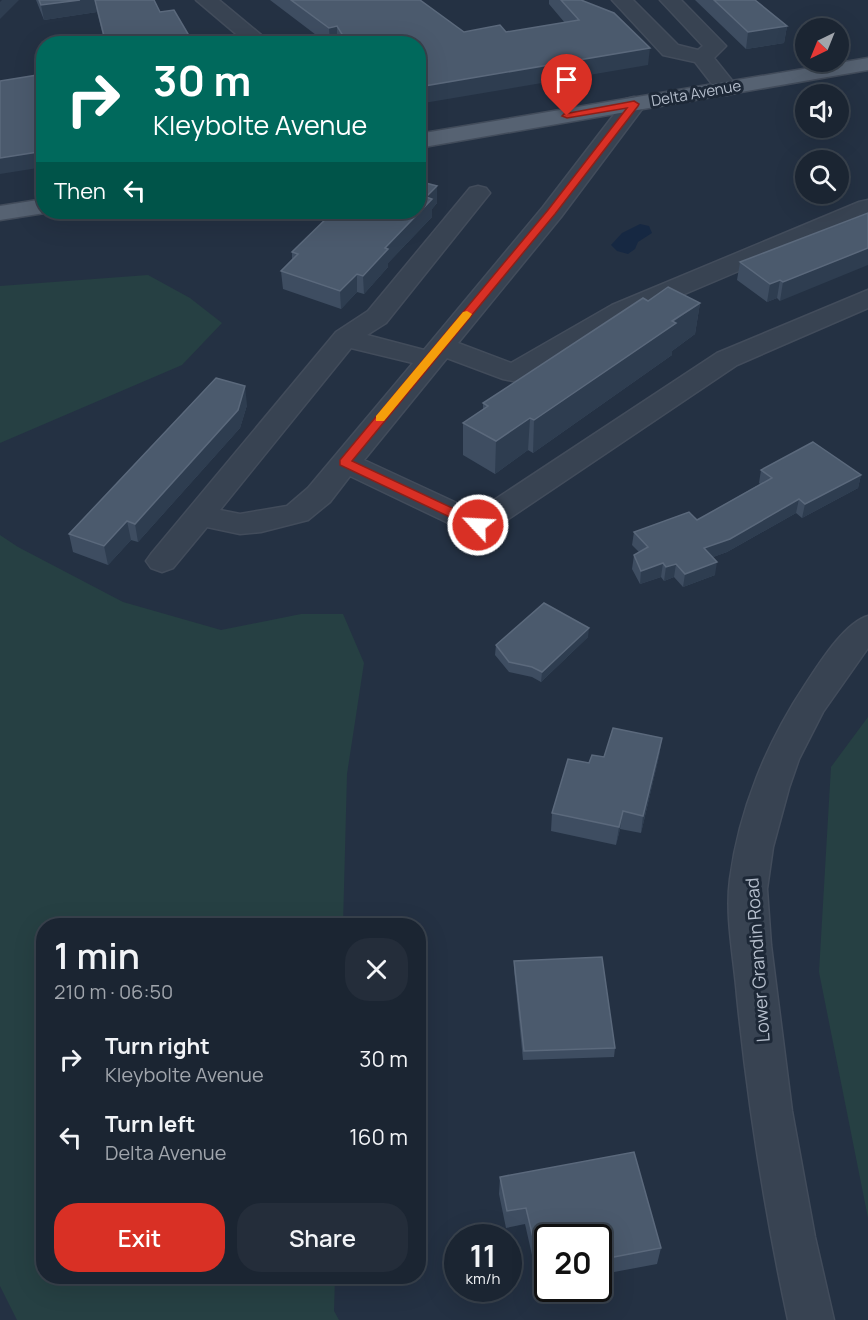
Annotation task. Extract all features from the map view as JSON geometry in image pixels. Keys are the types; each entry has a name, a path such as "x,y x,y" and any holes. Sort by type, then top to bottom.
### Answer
{"main road":[{"name":"Delta Avenue","path":"426,140 868,64"},
{"path":"0,213 36,207"}],"street":[{"path":"206,0 252,36"},
{"path":"622,0 671,51 702,57 727,88"},
{"path":"670,0 716,46 702,57"},
{"path":"199,515 240,524 261,522 297,513 319,495 552,212 634,104"},
{"path":"162,561 345,338 376,317 478,193"},
{"path":"345,338 435,353 513,373 621,311 868,207"},
{"path":"344,462 478,525 726,359 868,298"},
{"name":"Lower Grandin Road","path":"811,1320 793,1244 765,1074 749,879 765,805 790,739 824,681 868,627"}],"green space":[{"path":"148,275 190,298 222,323 182,365 0,443 0,286"},
{"path":"0,535 18,547 123,602 221,630 301,614 343,614 364,663 347,774 343,918 36,918 36,1284 335,1284 334,1311 339,1320 17,1320 0,1286"},
{"path":"868,717 868,1218 819,972 831,767"}],"water":[{"path":"640,224 649,226 652,233 638,242 635,249 628,254 617,251 611,245 622,233"}],"building":[{"path":"39,0 80,0 41,5"},
{"path":"95,0 154,0 160,12 174,10 189,36 104,36"},
{"path":"291,0 420,0 464,32 500,25 506,32 579,20 561,0 581,0 614,13 650,48 426,86 426,36 343,36 337,26 329,28"},
{"path":"714,0 755,0 787,26 748,32"},
{"path":"36,75 36,152 0,158 0,81"},
{"path":"426,183 437,186 426,197"},
{"path":"426,197 432,199 426,205"},
{"path":"868,213 868,248 783,282 780,280 770,284 740,262"},
{"path":"326,219 413,219 385,248 388,249 363,276 357,274 340,291 281,271 298,254 292,252"},
{"path":"668,287 700,303 672,321 676,323 534,420 530,418 496,441 463,423 488,406 483,403 643,298 648,301"},
{"path":"216,378 245,386 238,410 135,524 127,521 104,546 69,534"},
{"path":"813,442 861,475 805,504 799,499 730,539 704,548 717,562 685,574 676,564 666,567 663,563 641,571 634,555 648,547 634,532 689,512 697,520 772,478 761,470"},
{"path":"544,603 589,628 542,672 532,667 509,662 496,645"},
{"path":"613,728 662,738 643,816 623,811 619,827 552,813 568,759 589,763 592,755 604,757"},
{"path":"602,957 615,1048 524,1051 514,961"},
{"path":"634,1152 661,1248 612,1257 612,1224 534,1224 534,1242 526,1208 507,1211 500,1177"}],"slow traffic":[{"path":"380,419 467,314"}],"route":[{"path":"478,525 344,462 552,212 634,104 567,116"}]}
